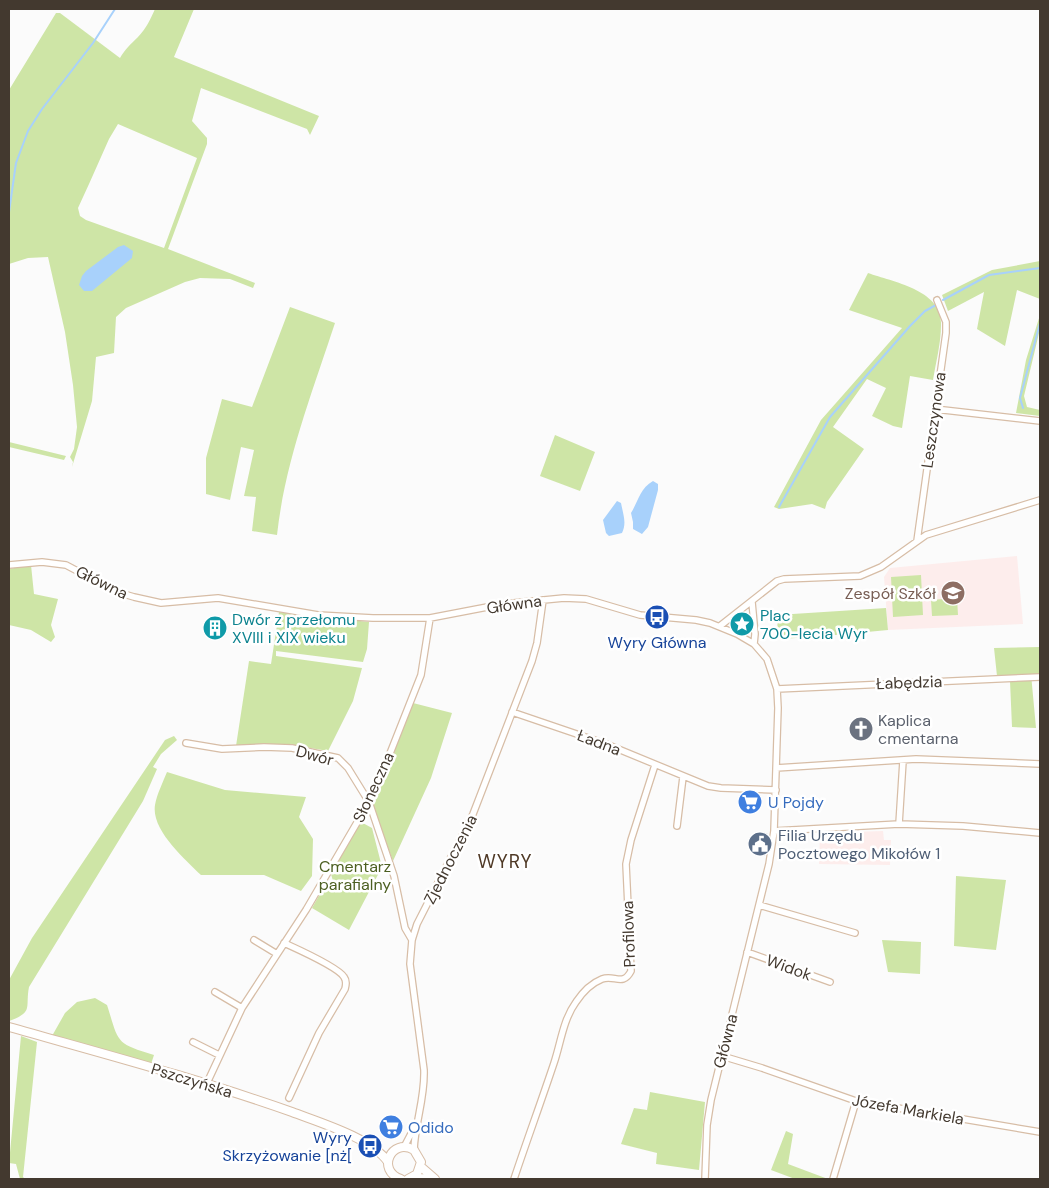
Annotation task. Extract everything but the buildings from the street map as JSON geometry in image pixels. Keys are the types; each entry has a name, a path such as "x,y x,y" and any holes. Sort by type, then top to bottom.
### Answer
{"main road":[{"name":"Pszczyńska","path":"9,1027 206,1083 338,1129 370,1146 388,1162"},
{"name":"Pszczyńska","path":"370,1146 394,1150"},
{"path":"397,1178 390,1172 388,1162 394,1150 404,1147 414,1150 420,1157 420,1166 411,1178"},
{"path":"420,1166 435,1179"},
{"path":"411,1178 427,1179"}],"street":[{"name":"Leszczynowa","path":"917,541 946,333 946,322 937,300"},
{"path":"935,409 1040,421"},
{"path":"720,626 752,602 769,586 784,579 860,576 871,572 926,535 1040,500"},
{"name":"Główna","path":"9,565 42,562 66,565 117,592 134,598 161,602 218,598 318,615 391,619 430,618 503,604 576,597 640,615 696,620 720,626 754,644 767,659 777,689 774,831 769,864 711,1100 708,1117 705,1179"},
{"name":"Zjednoczenia","path":"404,1147 416,1124 422,1104 424,1070 410,964 412,940 417,924 473,814 537,643 543,600"},
{"path":"752,602 754,644"},
{"name":"Słoneczna","path":"206,1083 242,1008 310,903 368,802 385,766 421,674 430,618"},
{"name":"Łabędzia","path":"777,689 1040,677"},
{"name":"Ładna","path":"512,712 606,744 708,786 776,790"},
{"name":"Dwór","path":"186,743 222,749 292,748 338,758 348,768 368,802 394,876 405,928 412,940"},
{"path":"776,768 953,760 1040,764"},
{"path":"899,824 904,761"},
{"name":"Profilowa","path":"514,1179 557,1055 563,1030 575,1003 595,982 603,978 624,980 631,971 626,864 631,840 655,765"},
{"path":"677,826 683,777"},
{"path":"774,831 899,824 963,826 1040,833"},
{"path":"759,905 855,933"},
{"path":"254,940 277,954"},
{"path":"284,943 315,958 344,976 346,982 345,989 319,1033 289,1098"},
{"name":"Widok","path":"747,952 830,982"},
{"path":"215,992 242,1008"},
{"path":"193,1042 219,1055"},
{"name":"Józefa Markiela","path":"722,1056 856,1101 1040,1132"},
{"path":"833,1179 856,1101"},
{"name":"Zjednoczenia","path":"414,1150 416,1124"}],"shaded area":[{"name":"Zespół Szkół","path":"1017,556 1023,624 888,630 884,577 890,568"},
{"path":"883,831 884,840 891,840 890,865 819,864 820,833"}],"green space":[{"path":"155,9 194,9 174,57 319,116 310,135 307,129 201,88 192,121 207,138 207,144 168,249 255,283 253,288 230,279 200,278 185,282 126,308 116,317 114,353 96,357 92,401 72,467 73,462 70,457 74,449 77,427 73,385 65,332 48,257 28,258 9,264 9,90 56,13 60,13 120,58 143,31","holes":["118,124 197,158 164,248 86,220 80,216 78,208 109,139"]},
{"path":"1040,261 1040,299 1017,290 1005,346 977,329 984,292 948,311 942,295 992,270"},
{"path":"868,273 915,289 934,303 939,313 941,325 933,380 910,376 902,428 872,416 886,388 867,379 833,427 864,449 827,502 825,509 812,504 779,509 774,507 821,420 902,328 849,310"},
{"path":"290,307 335,323 293,454 286,481 277,535 252,531 256,497 244,496 254,450 241,447 230,500 206,494 206,458 222,399 252,407"},
{"path":"1040,315 1040,329 1024,396 1027,407 1040,410 1040,416 1016,413 1026,360"},
{"path":"555,435 595,452 580,491 540,476"},
{"path":"9,442 66,456 64,460 9,447"},
{"path":"31,565 34,594 58,599 51,625 55,637 51,642 31,630 9,625 9,569"},
{"path":"921,575 923,615 893,617 891,577"},
{"path":"957,598 958,615 932,616 931,600"},
{"path":"886,608 888,630 778,639 777,615"},
{"path":"279,612 369,622 367,649 363,662 276,651 276,656 362,668 353,701 328,751 287,744 236,746 249,661 271,664"},
{"path":"1040,647 1040,674 1031,674 1036,728 1012,727 1010,681 997,676 994,648"},
{"path":"413,703 452,713 431,778 393,861 371,802"},
{"path":"174,736 177,740 161,754 153,767 157,769 143,801 29,987 27,1009 22,1015 9,1021 9,980 32,938 165,740"},
{"path":"167,772 225,790 306,797 299,817 313,839 312,876 301,891 264,875 201,875 170,843 158,824 155,815 155,805"},
{"name":"Cmentarz parafialny","path":"361,822 372,828 382,867 349,930 312,908 325,885 330,886 333,881 331,874"},
{"path":"956,876 1006,880 996,950 954,946"},
{"path":"882,940 921,942 920,974 888,972"},
{"path":"95,998 107,1005 117,1034 125,1044 154,1055 151,1064 52,1036 65,1013 77,1002"},
{"path":"21,1036 37,1042 23,1177 25,1179 20,1179 16,1164 9,1163"},
{"path":"650,1092 705,1102 699,1170 656,1164 657,1153 621,1144 634,1108 647,1110"},
{"path":"786,1131 793,1134 788,1164 828,1179 795,1179 771,1170"}],"water":[{"path":"124,245 133,251 132,258 92,291 84,291 79,285 86,271 118,247"},
{"path":"653,481 658,484 658,490 648,527 642,534 633,529 631,513 642,491"},
{"path":"617,501 621,503 624,526 622,533 609,536 606,533 603,520"}],"waterway":[{"path":"9,212 16,163 28,131 42,109 93,43 115,9"},
{"path":"943,300 989,275 1040,268"},
{"path":"779,507 830,417 910,326 925,311 936,305"},
{"path":"1023,408 1020,398 1040,323"}],"place":[{"name":"Zespół Szkół","path":"953,593"},
{"name":"Wyry Główna","path":"657,617"},
{"name":"Plac 700-lecia Wyr","path":"742,624"},
{"name":"Dwór z przełomu XVIII i XIX wieku","path":"215,628"},
{"name":"Kaplica cmentarna","path":"861,729"},
{"name":"U Pojdy","path":"750,802"},
{"name":"Filia Urzędu Pocztowego Mikołów 1","path":"760,844"},
{"name":"Odido","path":"391,1127"},
{"name":"Wyry Skrzyżowanie [nż[","path":"370,1146"}],"district":[{"name":"WYRY","path":"505,861"}]}
